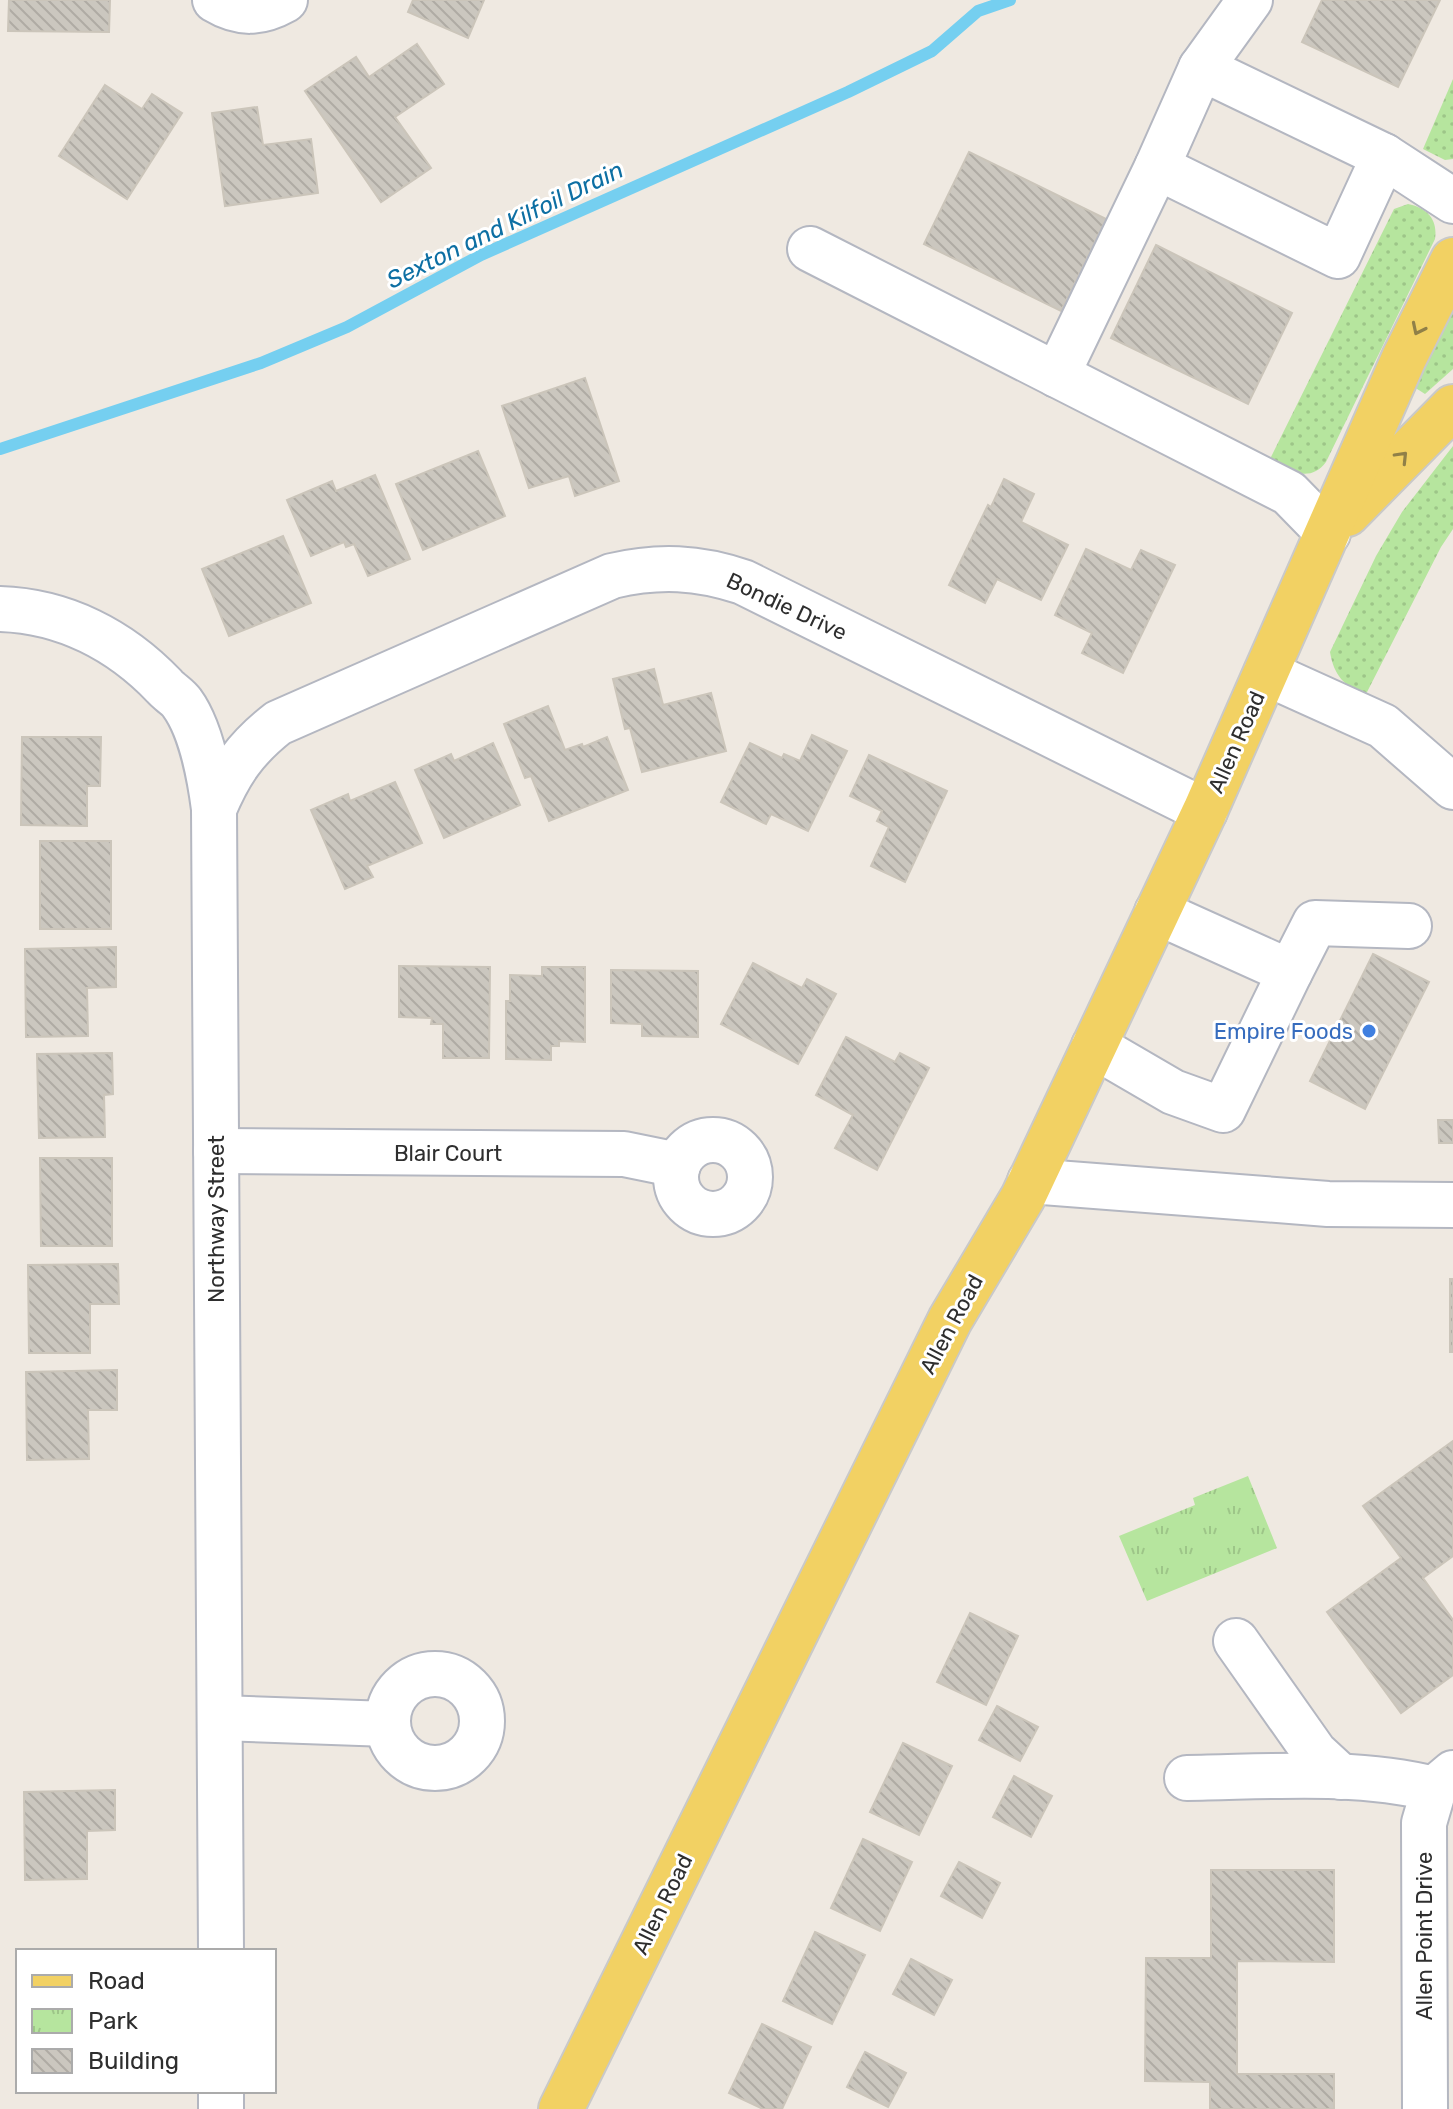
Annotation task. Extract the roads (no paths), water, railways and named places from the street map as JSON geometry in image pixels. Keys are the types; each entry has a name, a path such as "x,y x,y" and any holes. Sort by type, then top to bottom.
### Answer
{"main road":[{"name":"Allen Road","path":"561,2109 950,1320 1030,1181 1205,811 1404,358 1453,260"},
{"name":"Allen Road","path":"1328,533 1453,407"}],"street":[{"path":"215,0 249,13 269,9 285,0"},
{"path":"1057,375 1201,68 1250,0"},
{"path":"1201,68 1384,156 1453,201"},
{"path":"1157,167 1338,256 1384,156"},
{"path":"810,249 1289,493 1328,533"},
{"name":"Bondie Drive","path":"214,809 226,780 240,758 278,723 612,576 666,567 709,571 743,582 1205,811"},
{"name":"Northway Street","path":"0,609 60,619 89,630 117,645 149,670 182,703 209,775 214,809 221,1949"},
{"path":"1266,673 1383,726 1450,775"},
{"path":"1157,912 1290,972"},
{"path":"1094,1046 1173,1092 1223,1110 1315,923 1409,926"},
{"name":"Blair Court","path":"216,1151 624,1154 678,1165"},
{"path":"1030,1181 1328,1204 1453,1205"},
{"path":"1236,1641 1315,1753 1341,1777"},
{"path":"220,1718 388,1724"},
{"path":"1187,1778 1341,1777 1444,1781"},
{"name":"Allen Point Drive","path":"1425,2109 1438,1896 1424,1823 1444,1781"}],"waterway":[{"name":"Sexton and Kilfoil Drain","path":"0,449 261,363 347,327 481,255 848,92 932,51 978,11 1010,0"}],"place":[{"name":"Empire Foods","path":"1369,1031"}]}
